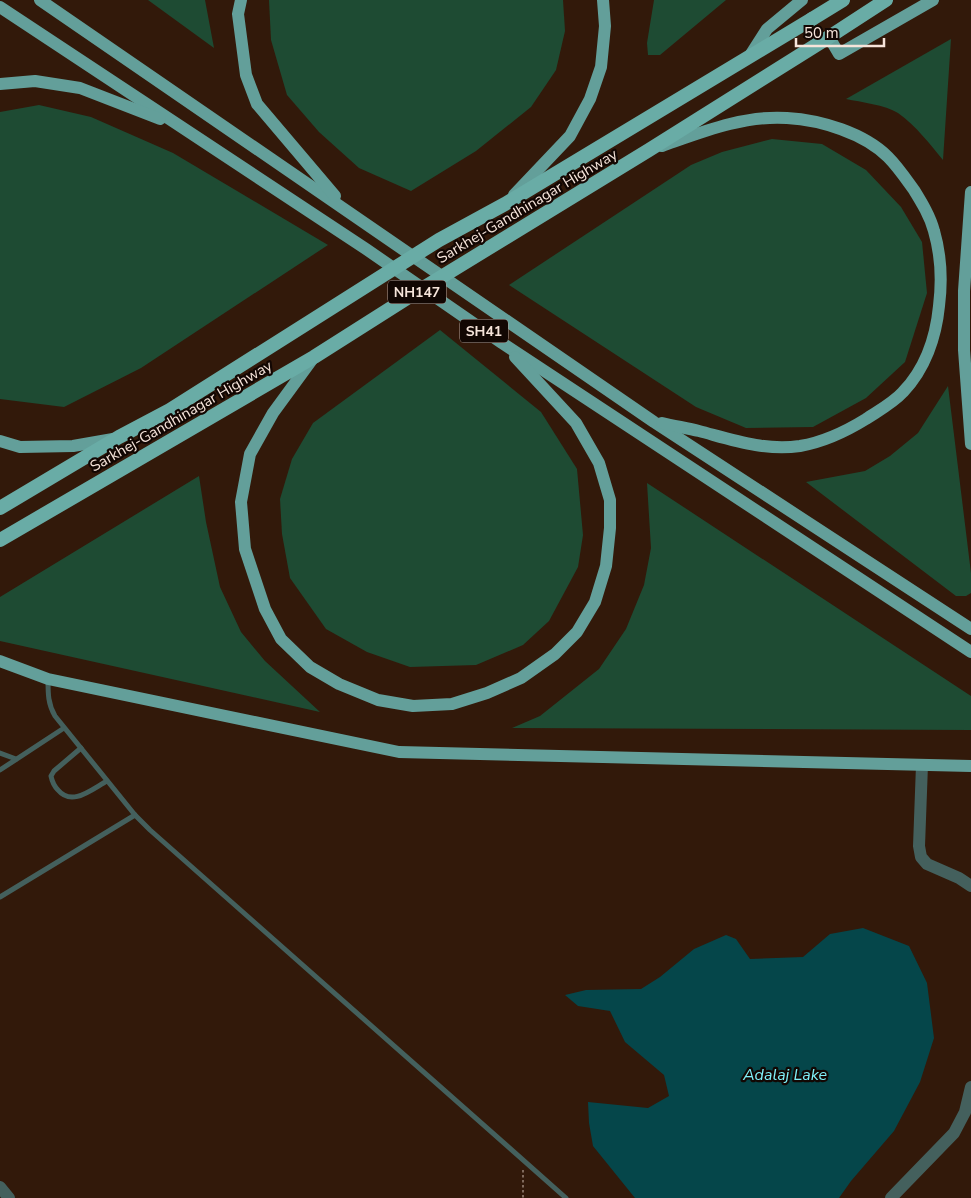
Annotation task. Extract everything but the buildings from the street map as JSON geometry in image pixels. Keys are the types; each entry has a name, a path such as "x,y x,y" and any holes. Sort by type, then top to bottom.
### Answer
{"highway":[{"name":"Sarkhej-Gandhinagar Highway","path":"0,508 170,410 440,240 505,204 843,0"},
{"name":"Sarkhej-Gandhinagar Highway","path":"0,540 314,357 649,150 886,0"}],"main road":[{"name":"SH41","path":"40,0 654,422 971,628"},
{"path":"241,0 238,14 246,75 257,104 346,209"},
{"path":"505,204 570,136 590,99 601,67 605,26 603,0"},
{"path":"751,54 767,29 802,0"},
{"path":"829,37 839,54 932,0"},
{"name":"SH41","path":"0,6 366,249 502,343 971,652"},
{"path":"0,84 35,80 80,88 181,126"},
{"path":"649,150 730,124 766,118 802,120 841,129 866,141 887,156 907,180 923,204 934,230 940,262 938,325 927,357 903,392 878,412 852,428 826,440 800,446 775,448 752,446 699,431 654,422"},
{"path":"971,192 964,291 964,350 971,444"},
{"path":"314,357 273,413 250,454 241,502 245,549 265,609 282,639 310,667 339,684 378,700 413,706 452,704 487,693 521,678 555,654 582,625 595,602 606,566 610,528 610,500 599,463 576,424 502,343"},
{"path":"0,441 20,447 73,446 119,438"},
{"path":"0,661 48,679 399,752 971,766"}],"street":[{"path":"922,766 919,846 921,857 928,864 959,878 971,886"},
{"path":"891,1198 954,1133 965,1112 971,1087"},
{"path":"0,1187 9,1198"}],"lane":[{"path":"48,679 50,707 64,728 135,815 566,1198"},
{"path":"0,770 64,728"},
{"path":"81,748 51,776 54,787 62,796 74,798 107,781"},
{"path":"0,753 16,759"},
{"path":"0,897 135,815"}],"path":[{"path":"522,1160 523,1198"}],"green space":[{"path":"148,0 205,0 214,48"},
{"path":"269,0 563,0 565,31 556,70 531,107 476,151 411,191 359,168 319,132 287,95 271,40"},
{"path":"654,0 726,0 660,55 648,55 647,43"},
{"path":"951,39 943,160 917,129 898,113 880,106 846,99"},
{"path":"39,105 91,117 173,153 328,245 141,368 64,407 0,399 0,112"},
{"path":"772,139 822,144 866,170 901,207 922,242 927,293 905,362 866,398 813,427 746,428 696,407 509,285 691,165 722,152"},
{"path":"440,330 541,412 577,469 583,535 578,567 549,621 523,645 476,665 410,667 367,652 326,629 290,578 282,534 280,499 292,459 313,423"},
{"path":"948,386 971,573 971,593 966,596 956,596 806,482 865,471 890,456 918,433"},
{"path":"199,476 206,522 220,587 241,632 265,661 320,712 0,641 0,597"},
{"path":"647,483 971,696 971,730 512,728 540,716 599,669 626,629 644,585 651,548"}],"water":[{"name":"Adalaj Lake","path":"863,928 909,946 927,983 934,1038 920,1082 894,1131 851,1181 839,1198 635,1198 593,1146 588,1102 648,1108 669,1096 664,1075 625,1042 610,1011 578,1006 565,995 586,990 641,989 660,977 694,949 726,935 736,939 750,959 803,957 830,934"}]}
